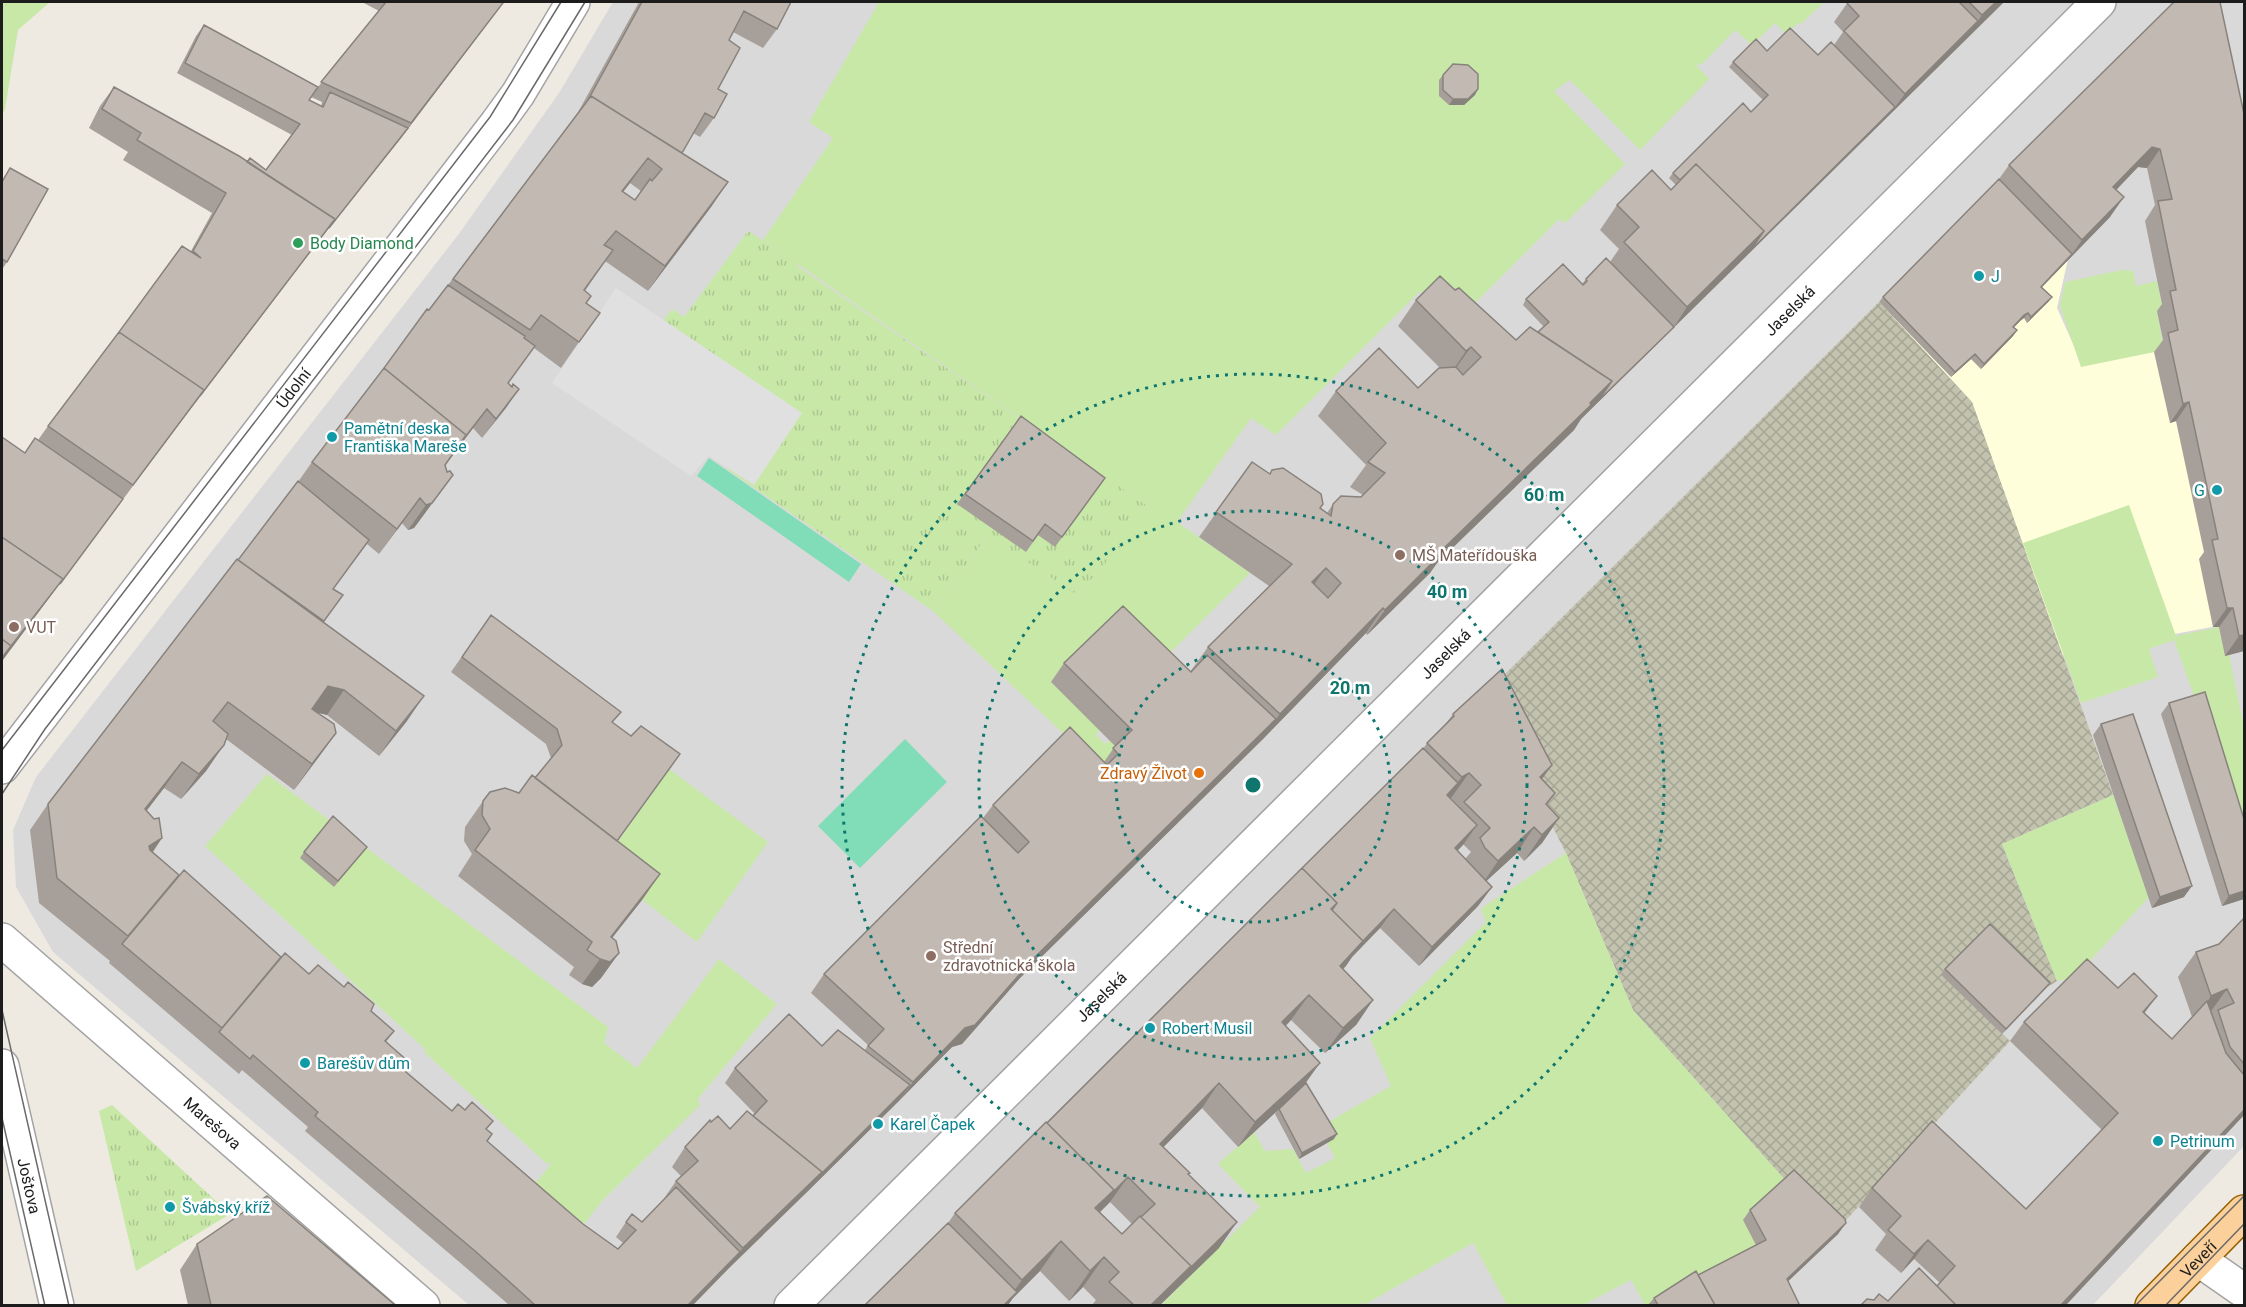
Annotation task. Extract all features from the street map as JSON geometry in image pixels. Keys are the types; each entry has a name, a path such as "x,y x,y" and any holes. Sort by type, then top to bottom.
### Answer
{"main road":[{"name":"Veveří","path":"2152,1305 2244,1212"}],"street":[{"name":"Údolní","path":"2,767 497,123 518,94 573,2"},
{"name":"Jaselská","path":"791,1305 2099,2"},
{"name":"Marešova","path":"2,940 423,1305"},
{"name":"Joštova","path":"2,1066 57,1305"},
{"path":"2198,1259 2244,1292"}],"shaded area":[{"path":"613,2 2244,2 2244,1146 2093,1305 469,1305 53,952 16,887 13,830 36,777 458,235 559,93"},
{"path":"1995,185 2068,259 2057,308 2082,364 2244,332 2244,621 2062,655 1972,402 1879,302"},
{"path":"616,288 802,413 754,485 709,456 691,476 552,383"},
{"path":"1879,302 1972,402 2113,795 2002,844 2057,981 2046,988 1941,975 2010,1041 1837,1230 1786,1181 1633,1010 1566,853 1485,694"}],"green space":[{"path":"2,2 50,2 18,30 5,109 2,115"},
{"path":"875,2 1824,2 1801,24 1798,23 1786,34 1775,23 1752,45 1735,30 1701,65 1699,63 1697,66 1709,79 1640,150 1570,80 1554,91 1625,164 1565,223 1559,219 1460,318 1420,291 1276,435 1251,418 1177,522 1250,573 1154,669 1096,735 1105,744 1109,740 1119,750 1100,768 933,611 988,535 1077,595 1153,510 763,240 833,138 809,122 878,4"},
{"path":"748,231 1154,510 1077,595 987,536 933,611 727,469 776,396 663,321 672,309 684,317"},
{"path":"2122,270 2133,271 2136,286 2157,281 2163,310 2157,311 2164,350 2081,367 2060,306 2065,282"},
{"path":"709,458 861,564 849,582 697,476"},
{"path":"2129,505 2176,636 2219,627 2225,655 2229,655 2244,727 2244,836 2174,640 2149,649 2158,677 2081,703 2023,543"},
{"path":"905,739 947,782 860,868 818,826"},
{"path":"669,769 768,842 697,942 600,867"},
{"path":"267,774 608,1027 604,1043 637,1068 719,959 777,1004 697,1100 701,1104 603,1200 572,1239 524,1197 551,1164 550,1162 547,1164 424,1052 426,1050 205,846"},
{"path":"2113,795 2150,896 2074,978 2057,981 2002,844"},
{"path":"1566,853 1633,1010 1786,1181 1759,1251 1664,1305 1645,1305 1631,1280 1583,1305 1507,1305 1473,1243 1364,1305 1362,1302 1356,1306 1160,1306 1260,1207 1218,1164 1254,1132 1265,1151 1293,1149 1306,1173 1335,1158 1327,1143 1333,1139 1325,1124 1391,1086 1370,1038 1486,922 1481,910 1483,907"},
{"path":"112,1105 230,1214 136,1271 99,1111"}],"building":[{"path":"386,2 503,3 411,123 321,82"},
{"path":"642,2 791,2 777,29 744,11 729,40 740,48 718,89 727,94 714,118 705,113 682,153 591,96 588,100"},
{"path":"1848,2 1959,2 1978,21 1905,94 1844,31 1859,16"},
{"path":"1969,2 1996,2 1982,15"},
{"path":"2174,2 2220,2 2244,114 2244,635 2239,636 2233,608 2227,608 2212,540 2218,539 2189,402 2183,404 2168,333 2178,330 2170,291 2176,290 2158,201 2172,199 2160,149 2152,147 2113,187 2124,197 2082,240 2009,165"},
{"path":"204,25 318,87 309,100 323,107 330,92 408,128 329,228 335,219 247,162 250,158 266,170 300,124 185,63"},
{"path":"1790,28 1818,55 1831,42 1895,107 1750,251 1764,231 1696,164 1680,180 1673,173 1743,103 1751,112 1768,95 1733,62 1756,39 1767,51"},
{"path":"1453,64 1468,65 1478,74 1478,89 1468,99 1453,99 1443,90 1443,75"},
{"path":"114,87 239,156 335,219 200,396 204,390 119,332 182,246 201,258 193,251 226,193 137,140 141,133 102,109"},
{"path":"591,96 728,182 665,266 616,231 604,245 613,250 584,290 591,296 586,303 600,313 579,342 541,315 530,330 453,279","holes":["648,158 662,169 652,181 650,179 635,200 622,191"]},
{"path":"1696,164 1764,231 1687,307 1624,242 1639,227 1617,205 1652,170 1671,190"},
{"path":"10,168 48,189 7,262 2,259 2,182"},
{"name":"J","path":"1999,179 2072,254 2041,287 2052,297 2031,317 2028,313 2024,315 2013,327 2017,330 1984,364 1975,354 1955,372 1883,297"},
{"path":"1606,258 1674,327 1598,401 1612,381 1538,332 1549,322 1526,299 1563,264 1583,285"},
{"path":"1440,276 1455,290 1459,288 1516,340 1530,327 1612,381 1590,403 1591,405 1445,547 1447,548 1385,610 1383,608 1280,714 1208,647 1292,564 1216,512 1252,462 1270,474 1272,470 1283,468 1321,494 1323,504 1320,508 1331,516 1333,504 1341,496 1361,497 1385,473 1368,462 1386,443 1336,391 1379,348 1418,388 1439,368 1456,367 1463,375 1481,357 1471,347 1466,351 1416,300","holes":["1326,568 1341,583 1328,598 1312,582"]},
{"path":"448,285 525,336 524,338 535,346 508,383 519,389 496,419 487,409 462,441 466,435 384,368 427,309 429,310"},
{"path":"119,332 204,390 133,485 48,426"},
{"path":"384,368 466,435 445,465 447,472 450,471 453,475 432,503 426,505 420,498 397,529 312,462"},
{"path":"1021,416 1105,478 1062,537 1045,524 1033,541 965,494"},
{"path":"2,437 25,453 35,438 123,499 60,584 63,579 2,537"},
{"path":"298,481 369,540 333,589 343,595 324,621 238,560"},
{"name":"VUT","path":"2,537 63,579 11,646 2,639"},
{"path":"237,559 424,696 396,731 344,690 328,686 312,709 334,724 336,733 312,764 228,702 213,721 228,734 224,745 199,774 182,762 145,809 154,819 159,818 162,838 149,846 150,850 179,875 128,936 57,878 48,804"},
{"path":"1123,606 1191,672 1207,655 1276,719 1033,959 975,1025 965,1028 913,1082 868,1046 884,1029 824,974 981,816 1018,853 1029,842 993,805 1070,727 1107,765 1118,754 1113,748 1132,730 1064,663"},
{"path":"491,615 621,712 612,722 631,736 641,726 680,754 617,841 535,778 562,745 557,729 462,657"},
{"path":"2,639 11,646 2,658"},
{"path":"1502,669 1552,765 1540,777 1555,793 1546,804 1559,818 1542,835 1534,827 1498,861 1485,848 1480,838 1490,828 1464,802 1481,785 1469,773 1462,777 1427,743 1454,716 1453,714"},
{"path":"2205,692 2244,819 2244,891 2229,896 2169,703"},
{"path":"2133,714 2192,886 2160,897 2101,724"},
{"path":"1423,748 1458,783 1447,795 1477,825 1455,848 1492,887 1432,947 1394,909 1363,941 1332,910 1337,903 1302,868"},
{"path":"532,775 660,874 611,937 616,941 619,953 610,962 600,959 587,950 592,942 475,850 490,829 482,815 483,801 490,792 505,788 519,793"},
{"path":"333,816 367,847 338,881 304,852"},
{"path":"1302,868 1337,903 1331,909 1363,941 1340,966 1373,1000 1343,1028 1309,995 1282,1022 1320,1063 1255,1122 1219,1083 1160,1144 1237,1222 1188,1270 1191,1266 1141,1217 1155,1204 1128,1177 1110,1195 1114,1190 1047,1123"},
{"path":"184,870 281,957 222,1028 122,944"},
{"path":"2244,918 2244,1064 2230,1047 2218,1010 2234,1003 2227,989 2211,996 2196,952 2219,944"},
{"path":"1990,924 2050,983 2006,1029 1945,969"},
{"path":"285,953 309,974 318,965 344,987 348,982 374,1004 371,1011 394,1031 385,1041 411,1064 406,1072 452,1111 458,1104 465,1110 472,1102 493,1121 486,1129 492,1134 487,1141 583,1224 618,1249 636,1230 626,1222 632,1214 642,1222 676,1187 740,1252 688,1305 535,1305 475,1251 315,1116 318,1112 253,1055 250,1059 219,1032"},
{"name":"Petrinum","path":"2087,959 2118,988 2134,973 2157,996 2143,1012 2172,1039 2207,1001 2226,1053 2244,1075 2244,1110 2061,1305 1954,1305 1937,1286 1955,1266 1928,1240 1914,1254 1888,1230 1901,1216 1872,1188 1932,1121 2026,1209 2118,1113 2024,1022"},
{"path":"789,1014 822,1046 838,1030 910,1085 819,1176 822,1172 753,1116 767,1101 735,1068"},
{"path":"1306,1083 1337,1134 1302,1153 1279,1109"},
{"path":"747,1111 822,1172 743,1248 676,1181 698,1161 685,1147 710,1120 711,1122 718,1116 730,1129"},
{"path":"1046,1122 1114,1190 1095,1208 1122,1234 1140,1216 1191,1266 1151,1305 1134,1305 1109,1282 1119,1272 1104,1257 1090,1271 1061,1241 1022,1280 955,1213"},
{"path":"1794,1170 1845,1219 1846,1223 1787,1279 1799,1304 1715,1305 1698,1275 1766,1240 1750,1210"},
{"path":"267,1196 395,1305 211,1305 197,1244"},
{"path":"948,1223 1017,1292 1004,1305 865,1305"},
{"path":"1919,1268 1955,1304 1861,1305 1867,1299 1874,1300 1879,1294 1888,1301"},
{"path":"1696,1271 1715,1305 1658,1305 1654,1298"}],"tram line":[{"path":"2,750 490,117 561,2"},
{"path":"2,794 45,729 513,120 585,2"},
{"path":"2,1010 69,1306"},
{"path":"2,1118 45,1306"},
{"path":"2135,1306 2244,1196"},
{"path":"2165,1306 2244,1224"}],"place":[{"name":"Body Diamond","path":"298,243"},
{"name":"J","path":"1979,276"},
{"name":"Pamětní deska Františka Mareše","path":"332,437"},
{"name":"G","path":"2217,490"},
{"name":"MŠ Mateřídouška","path":"1400,555"},
{"name":"VUT","path":"14,627"},
{"name":"Zdravý Život","path":"1199,773"},
{"name":"Střední zdravotnická škola","path":"931,956"},
{"name":"Robert Musil","path":"1150,1028"},
{"name":"Barešův dům","path":"305,1063"},
{"name":"Karel Čapek","path":"878,1124"},
{"name":"Petrinum","path":"2158,1141"},
{"name":"Švábský kříž","path":"170,1207"}]}
